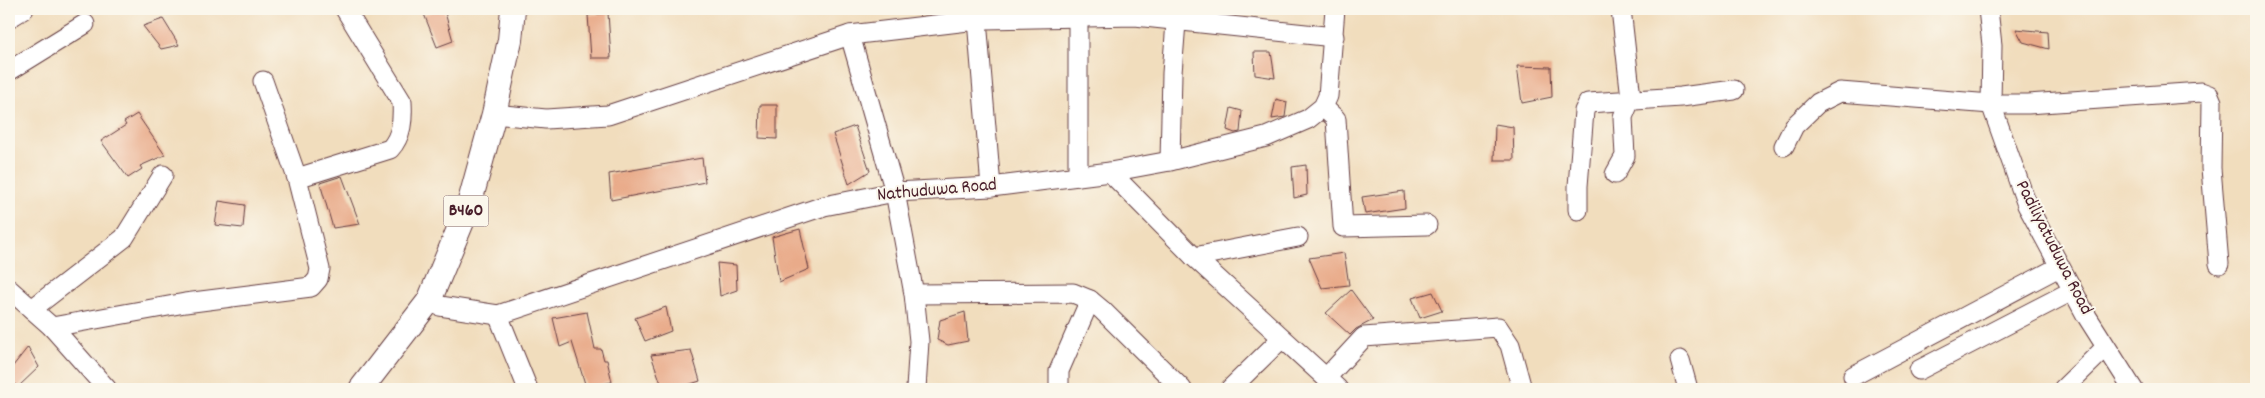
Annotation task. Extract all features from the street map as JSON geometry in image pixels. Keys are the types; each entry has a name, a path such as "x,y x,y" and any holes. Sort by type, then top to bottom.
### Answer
{"main road":[{"name":"B460","path":"361,389 430,300 469,205 494,114 510,40 513,9"}],"street":[{"path":"9,18 24,9"},
{"path":"297,178 390,149 398,141 403,116 402,102 345,9"},
{"path":"1334,9 1334,37 1328,96 1323,107 1336,119 1343,228 1427,226"},
{"path":"1615,174 1625,156 1623,117 1631,98 1621,9"},
{"name":"Padiliyatuduwa Road","path":"1988,9 1992,45 1990,104 2027,205 2072,291 2105,348 2133,389"},
{"path":"494,114 546,119 608,115 850,35 977,20 1176,15 1334,37"},
{"path":"1170,160 1176,15"},
{"path":"1078,17 1078,176"},
{"path":"977,20 991,187"},
{"path":"9,71 85,24"},
{"path":"850,35 896,192 914,294 919,341 916,389"},
{"path":"52,327 184,303 312,287 318,279 320,269 297,178 262,81"},
{"path":"1578,210 1584,111 1588,102 1631,98 1682,97 1734,90"},
{"path":"1784,146 1794,126 1818,103 1840,92 1990,104 2028,104 2202,92 2209,95 2212,102 2211,168 2219,264"},
{"name":"Nathuduwa Road","path":"430,300 440,306 498,315 824,206 896,192 991,187 1110,172 1266,137 1308,120 1323,107"},
{"path":"1110,172 1194,257 1332,384 1364,337 1498,327 1510,345 1522,389"},
{"path":"32,309 124,238 163,175"},
{"path":"1194,257 1298,237"},
{"path":"1853,376 2059,267"},
{"path":"9,289 52,327 107,389"},
{"path":"1919,370 2072,291"},
{"path":"914,294 1073,293 1090,300 1102,310 1182,389"},
{"path":"1059,389 1060,371 1090,300"},
{"path":"498,315 528,389"},
{"path":"1230,389 1282,338"},
{"path":"2063,389 2105,348"},
{"path":"1680,360 1688,389"}],"building":[{"path":"444,9 453,41 437,47 424,14"},
{"path":"608,13 611,58 591,58 588,15"},
{"path":"163,19 179,45 161,49 143,26"},
{"path":"2016,29 2048,32 2049,49 2023,42"},
{"path":"1254,52 1271,52 1275,78 1255,75"},
{"path":"1517,66 1551,67 1552,97 1522,103"},
{"path":"1276,99 1287,102 1285,117 1272,119"},
{"path":"760,105 777,105 777,139 759,138"},
{"path":"1231,108 1242,111 1240,132 1235,133 1227,130"},
{"path":"137,114 165,155 140,166 142,169 128,178 101,141 126,125 124,122"},
{"path":"1495,124 1513,127 1514,160 1494,160"},
{"path":"855,126 870,171 849,184 833,134"},
{"path":"702,158 705,182 611,200 609,174"},
{"path":"1306,165 1307,195 1294,198 1292,167"},
{"path":"342,176 360,224 333,228 320,183"},
{"path":"1404,191 1405,208 1365,214 1362,197"},
{"path":"219,201 245,205 243,228 215,225"},
{"path":"800,229 809,269 779,282 772,237"},
{"path":"1344,253 1349,285 1322,288 1309,258"},
{"path":"717,263 736,265 737,290 720,296"},
{"path":"1351,290 1373,320 1356,329 1350,335 1326,313"},
{"path":"1433,292 1442,311 1420,318 1412,298"},
{"path":"666,307 671,331 645,341 635,318"},
{"path":"587,312 595,349 601,349 604,360 607,360 612,382 586,387 572,342 560,347 553,318"},
{"path":"965,312 968,341 948,345 937,340 940,320"},
{"path":"28,347 39,367 18,387 9,379 9,371"},
{"path":"691,350 700,381 675,389 663,389 651,355"}]}
